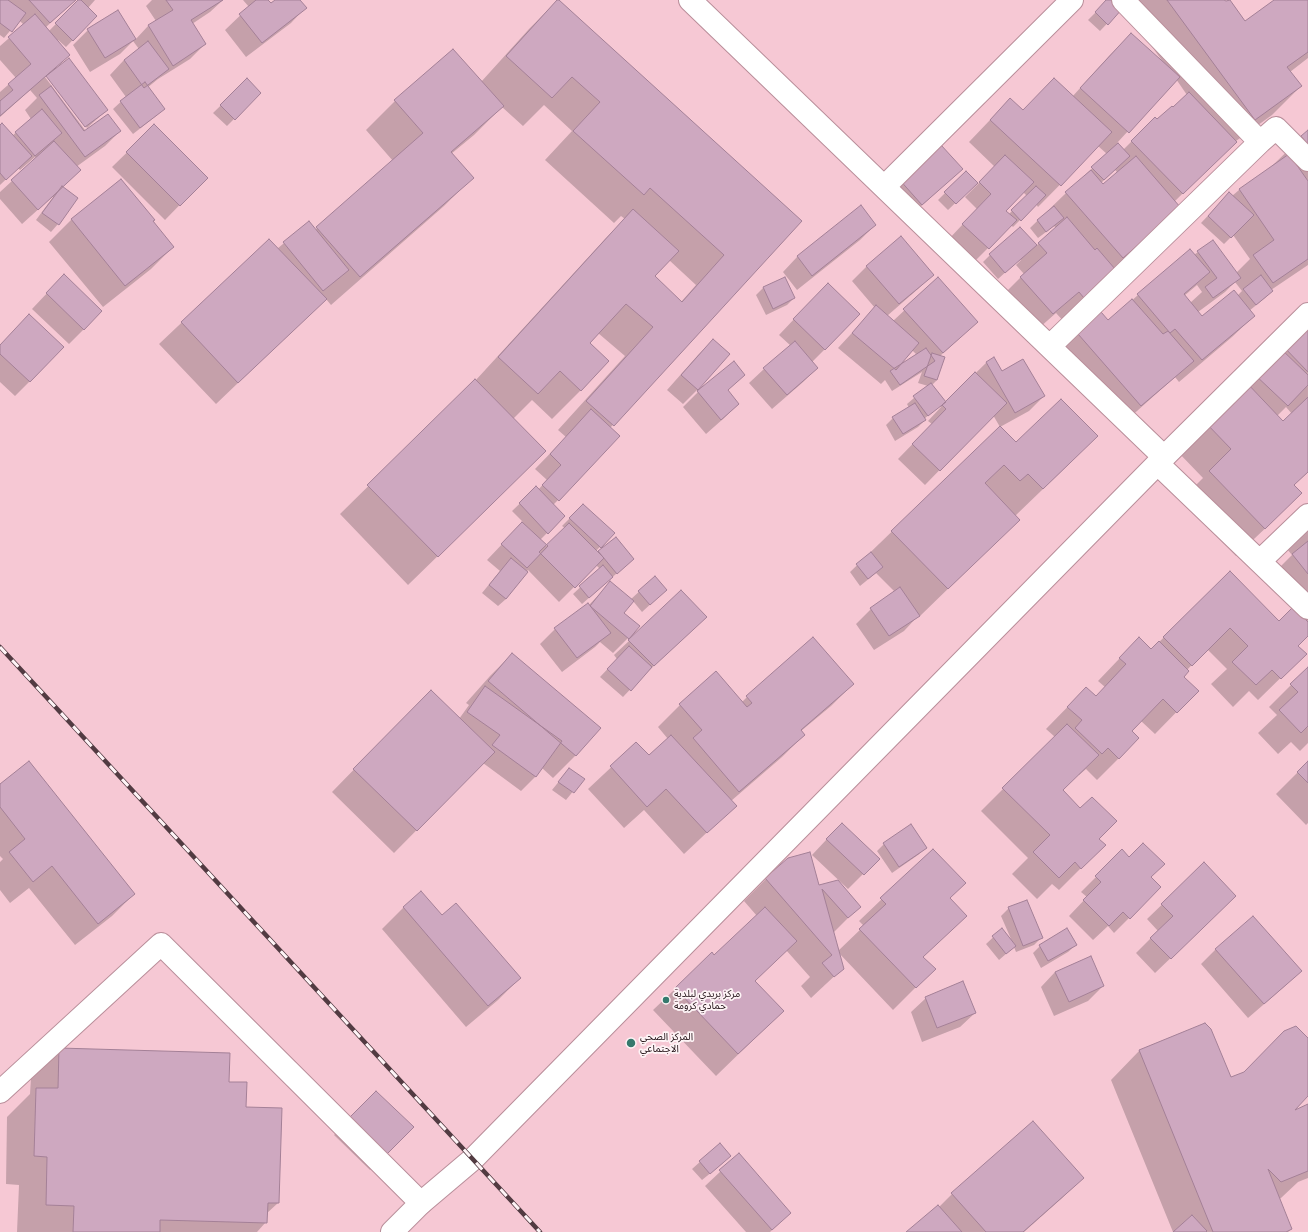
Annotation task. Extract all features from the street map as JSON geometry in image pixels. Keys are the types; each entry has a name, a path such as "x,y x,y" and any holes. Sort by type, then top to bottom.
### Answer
{"street":[{"path":"690,0 1050,346 1161,461 1308,608"},
{"path":"884,187 1072,0"},
{"path":"1123,0 1260,142"},
{"path":"1050,346 1276,128 1308,160"},
{"path":"392,1232 421,1203 472,1159 1308,314"},
{"path":"1260,561 1308,515"},
{"path":"0,1092 161,944 421,1203"}],"building":[{"path":"0,0 8,0 26,13 12,32 0,23"},
{"path":"29,0 76,0 50,23"},
{"path":"78,0 81,0 97,16 73,41 55,23"},
{"path":"166,0 223,0 191,20 206,44 173,66 148,25 173,10"},
{"path":"256,0 268,0 271,3 275,0 300,0 307,8 262,43 239,14"},
{"path":"557,0 559,0 802,221 614,426 586,401 653,327 626,304 590,343 609,361 581,391 560,371 538,394 498,357 633,209 679,251 655,276 682,302 724,255 650,188 644,195 573,131 600,102 572,77 552,98 506,56"},
{"path":"1106,0 1112,0 1122,9 1108,25 1095,12"},
{"path":"1167,0 1230,0 1245,21 1274,0 1308,0 1308,52 1287,67 1302,86 1255,120"},
{"path":"118,10 136,39 105,58 87,29"},
{"path":"35,14 70,55 0,116 0,101 13,90 8,84 31,64 8,37"},
{"path":"1131,33 1180,77 1129,133 1080,88"},
{"path":"148,41 169,69 144,88 124,60"},
{"path":"453,49 504,106 451,152 474,178 360,277 316,227 423,133 394,100"},
{"path":"69,58 108,110 85,127 46,76"},
{"path":"247,78 261,93 235,120 220,105"},
{"path":"1054,78 1112,132 1061,186 990,120 1010,98 1023,110"},
{"path":"145,82 165,109 140,128 120,101"},
{"path":"51,86 84,131 108,114 121,131 85,157 39,95"},
{"path":"1189,92 1237,142 1183,194 1131,141 1155,117 1157,119"},
{"path":"42,109 62,133 35,156 15,132"},
{"path":"2,123 32,156 6,180 0,173 0,125"},
{"path":"154,124 208,178 180,206 126,152"},
{"path":"1308,130 1308,145 1301,136"},
{"path":"930,133 963,169 922,205 890,169"},
{"path":"54,141 81,170 38,210 11,180"},
{"path":"1118,143 1130,156 1104,180 1091,167"},
{"path":"1289,154 1308,181 1308,259 1273,283 1253,255 1274,240 1239,189"},
{"path":"1005,155 1034,182 1006,211 1017,220 989,249 962,224 991,194 979,182"},
{"path":"1136,156 1181,208 1123,258 1065,192 1091,170 1103,184"},
{"path":"966,171 978,183 956,204 944,192"},
{"path":"121,179 155,220 153,221 174,247 125,286 71,219"},
{"path":"62,186 78,198 59,225 42,213"},
{"path":"1036,186 1046,195 1021,221 1011,210"},
{"path":"1229,192 1254,215 1231,238 1208,216"},
{"path":"861,205 876,225 812,276 797,256"},
{"path":"1054,206 1064,218 1046,232 1037,220"},
{"path":"1067,217 1095,250 1097,248 1121,276 1089,304 1079,292 1053,314 1020,277 1047,253 1038,243"},
{"path":"309,221 349,270 323,291 283,242"},
{"path":"1020,227 1037,245 1005,273 989,254"},
{"path":"901,236 934,275 899,304 866,266"},
{"path":"269,239 327,299 238,383 181,322"},
{"path":"1213,240 1241,278 1213,298 1205,287 1217,278 1197,251"},
{"path":"1190,249 1210,272 1184,294 1202,316 1234,290 1255,316 1202,360 1175,329 1170,333 1137,294"},
{"path":"64,274 102,311 84,330 46,293"},
{"path":"1261,275 1273,291 1256,305 1243,289"},
{"path":"785,277 795,298 773,309 763,287"},
{"path":"938,277 978,322 943,353 903,309"},
{"path":"828,283 860,314 825,350 793,319"},
{"path":"1132,299 1163,334 1168,331 1194,361 1141,406 1071,326 1095,305 1108,320"},
{"path":"876,305 919,343 896,370 852,333"},
{"path":"29,314 64,347 30,382 0,354 0,345"},
{"path":"1308,319 1308,372 1281,344"},
{"path":"713,339 730,354 698,390 681,375"},
{"path":"795,341 818,368 787,395 763,368"},
{"path":"1278,346 1308,375 1308,385 1288,406 1253,373"},
{"path":"926,348 935,361 900,385 890,371"},
{"path":"932,353 945,357 937,380 924,376"},
{"path":"994,357 1002,371 1023,359 1045,396 1015,413 986,362"},
{"path":"734,361 745,375 728,390 739,404 721,420 697,391"},
{"path":"975,372 1007,403 940,471 912,444 946,409 942,405"},
{"path":"475,379 546,451 438,557 367,485"},
{"path":"1245,381 1283,421 1308,397 1308,472 1294,485 1302,493 1265,529 1209,471 1231,449 1204,421"},
{"path":"931,383 946,402 928,416 913,396"},
{"path":"1061,399 1098,436 1043,489 1028,474 1020,481 1004,465 985,483 1020,520 948,589 891,531 1000,426 1016,442"},
{"path":"915,403 926,420 903,434 892,417"},
{"path":"591,409 620,436 559,501 542,485 561,465 550,454"},
{"path":"536,486 565,516 548,534 519,503"},
{"path":"583,504 615,533 601,548 569,518"},
{"path":"522,522 548,546 527,568 501,544"},
{"path":"569,523 604,558 575,588 539,552"},
{"path":"616,537 634,559 617,574 598,551"},
{"path":"1308,541 1308,574 1292,554"},
{"path":"871,552 883,567 868,579 856,564"},
{"path":"511,558 528,572 506,599 489,585"},
{"path":"603,565 613,577 589,598 579,586"},
{"path":"1230,571 1279,621 1293,607 1308,622 1308,636 1298,646 1307,654 1281,679 1272,670 1256,685 1232,662 1248,646 1230,628 1192,666 1163,637"},
{"path":"655,576 667,590 650,605 638,591"},
{"path":"610,581 634,601 624,613 640,626 629,639 590,606"},
{"path":"900,587 920,616 889,636 870,608"},
{"path":"681,590 707,617 654,666 628,640"},
{"path":"588,603 611,633 577,658 554,628"},
{"path":"813,637 854,684 801,730 805,735 739,792 693,738 702,730 679,704 716,671 747,707 752,703 746,696"},
{"path":"1139,637 1151,649 1159,641 1189,671 1184,677 1199,691 1177,713 1163,699 1132,731 1139,738 1119,759 1108,748 1102,754 1075,728 1082,720 1067,707 1086,687 1096,696 1126,664 1119,658"},
{"path":"629,646 652,667 631,691 607,669"},
{"path":"512,653 601,728 576,756 488,681"},
{"path":"1308,667 1308,726 1301,733 1279,710 1298,692 1290,684"},
{"path":"485,686 562,741 536,777 492,745 500,735 467,712"},
{"path":"431,690 495,752 417,831 353,769"},
{"path":"1067,724 1099,755 1063,790 1080,808 1092,797 1117,821 1099,839 1106,845 1081,869 1075,862 1059,878 1033,852 1050,835 1002,788"},
{"path":"671,735 737,806 707,833 666,789 647,807 610,766 636,742 649,755"},
{"path":"29,761 135,894 98,924 52,866 33,882 9,852 25,839 0,807 0,784"},
{"path":"1308,761 1308,783 1297,772"},
{"path":"569,768 585,779 574,793 558,782"},
{"path":"842,823 880,859 864,875 826,839"},
{"path":"911,824 927,848 899,867 883,843"},
{"path":"1143,843 1165,864 1151,877 1161,887 1130,919 1123,912 1109,926 1083,900 1101,882 1095,876 1122,849 1129,857"},
{"path":"933,849 966,883 950,898 967,916 923,957 936,969 916,988 859,929 886,904 880,898"},
{"path":"810,852 819,885 838,880 861,907 848,918 822,889 844,969 834,977 822,963 832,955 765,878 788,858"},
{"path":"1204,862 1236,896 1171,959 1150,938 1173,916 1161,904"},
{"path":"421,891 442,915 456,903 521,978 488,1006 403,907"},
{"path":"1027,900 1043,938 1023,946 1008,907"},
{"path":"765,907 797,941 755,981 784,1011 738,1054 675,988 712,952 714,955"},
{"path":"1253,916 1302,971 1264,1004 1215,949"},
{"path":"1002,928 1016,946 1006,954 992,936"},
{"path":"1067,928 1077,945 1048,961 1039,945"},
{"path":"1091,956 1104,986 1069,1002 1055,972"},
{"path":"963,981 976,1013 937,1028 925,997"},
{"path":"1205,1023 1211,1029 1231,1077 1244,1072 1284,1031 1296,1026 1308,1038 1308,1096 1295,1110 1308,1104 1308,1171 1281,1182 1268,1169 1292,1229 1286,1232 1213,1232 1139,1050"},
{"path":"59,1048 230,1053 229,1082 247,1082 246,1107 282,1108 279,1203 268,1203 267,1223 160,1220 160,1232 73,1232 74,1206 46,1205 47,1157 34,1156 36,1088 58,1088"},
{"path":"376,1091 414,1127 385,1156 348,1119"},
{"path":"1033,1121 1084,1178 1023,1232 986,1232 951,1193"},
{"path":"720,1143 731,1156 710,1174 699,1161"},
{"path":"739,1153 791,1213 772,1230 719,1170"},
{"path":"938,1205 962,1232 906,1232"},
{"path":"1192,1215 1207,1231 1206,1232 1173,1232"}],"railway":[{"path":"0,647 540,1232"}],"place":[{"name":"مركز بريدي لبلدية حمادي كرومة","path":"666,1000"},
{"name":"المركز الصحي الاجتماعي","path":"631,1043"}]}
